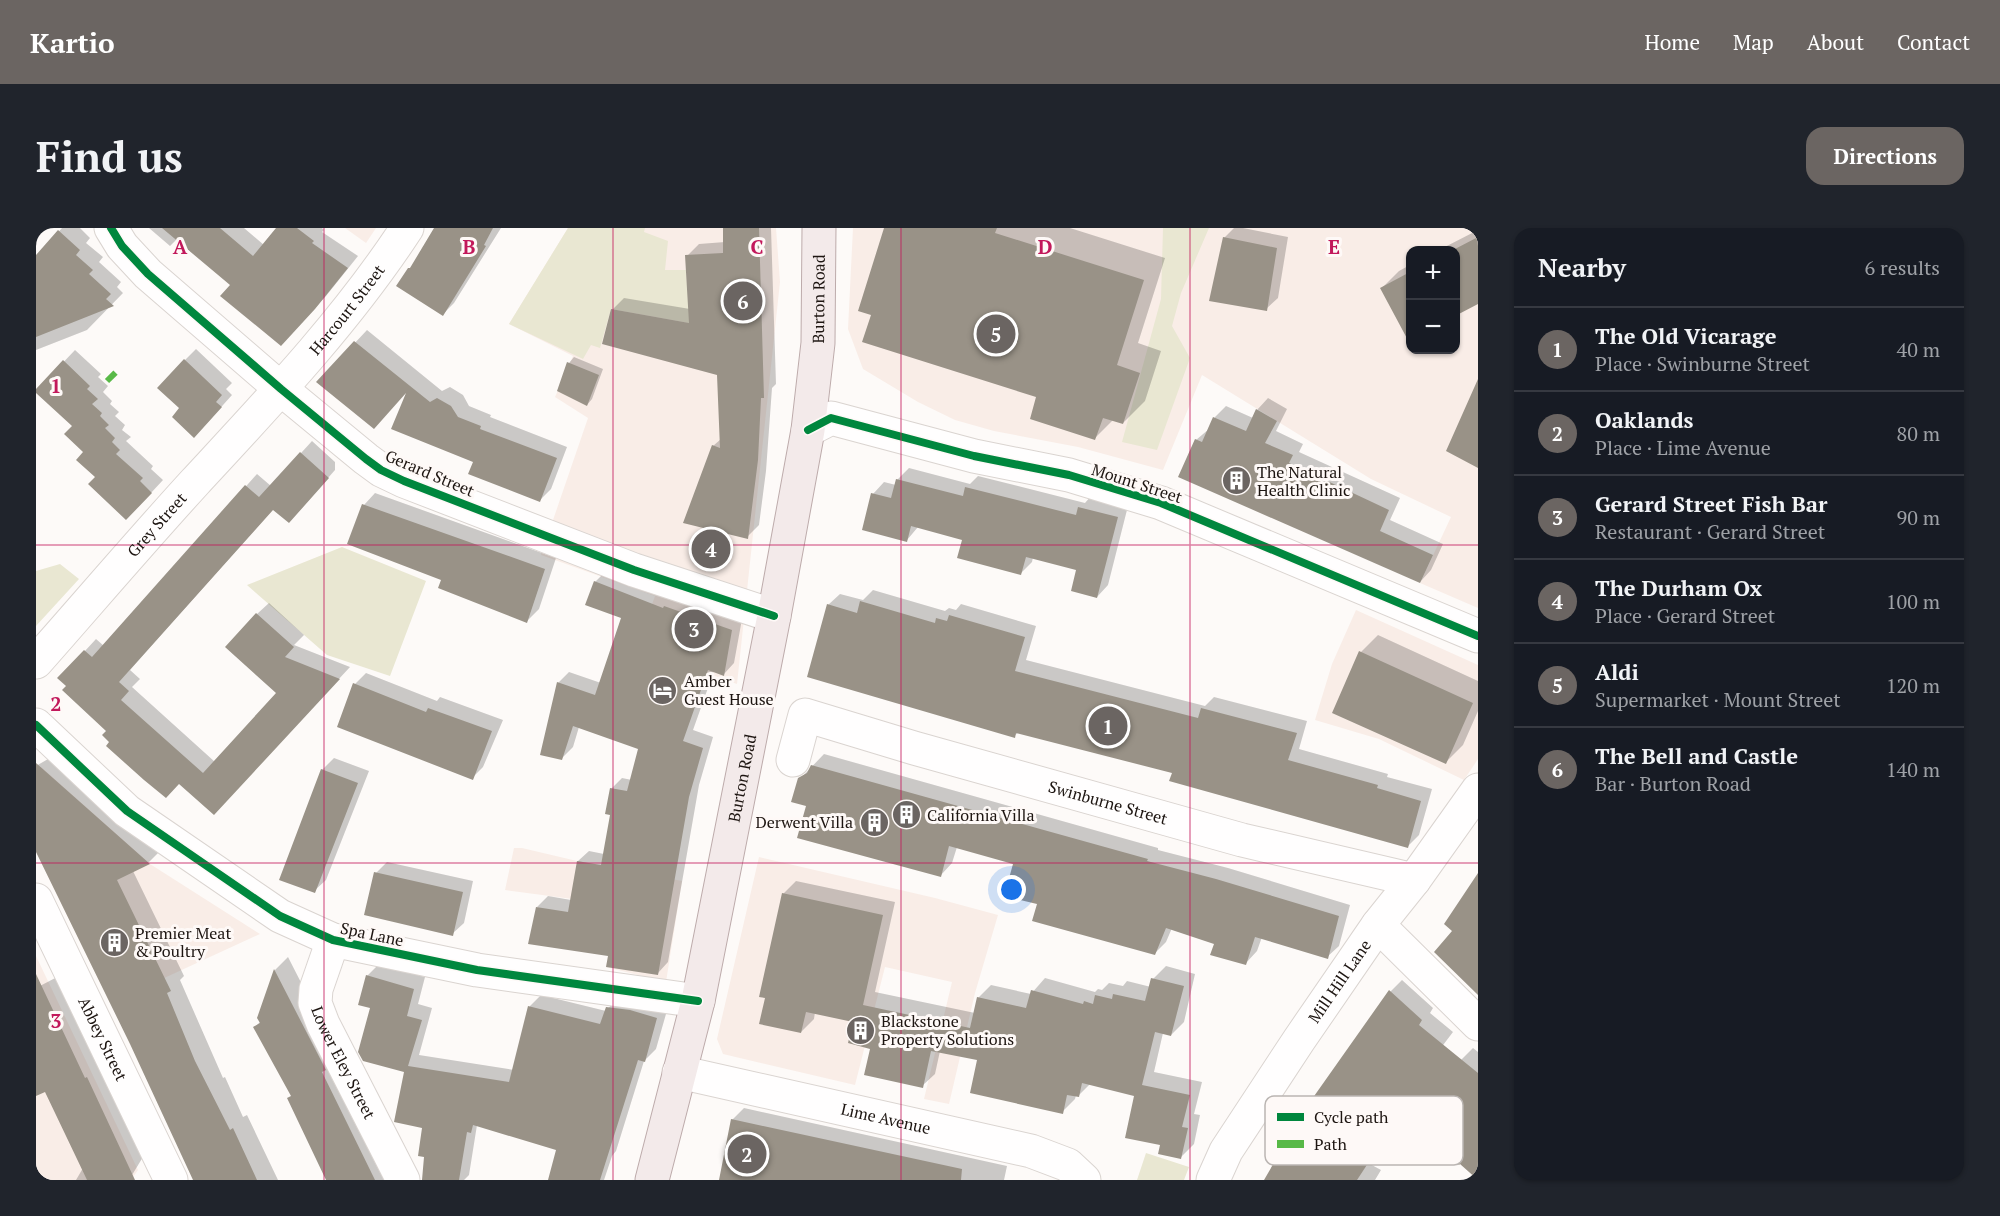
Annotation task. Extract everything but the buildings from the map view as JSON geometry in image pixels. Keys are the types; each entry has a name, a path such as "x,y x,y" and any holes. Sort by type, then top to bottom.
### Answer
{"main road":[{"name":"Burton Road","path":"652,1180 698,1000 808,430 818,343 819,228"}],"street":[{"name":"Gerard Street","path":"111,228 122,246 148,274 281,389 381,470 634,570 774,615"},
{"name":"Harcourt Street","path":"281,389 380,270 407,228"},
{"name":"Grey Street","path":"36,662 281,389"},
{"name":"Mount Street","path":"808,430 831,418 974,456 1070,475 1161,503 1478,636"},
{"name":"Swinburne Street","path":"793,760 805,715 1242,840 1414,880"},
{"name":"Spa Lane","path":"36,725 127,811 280,916 333,940 488,971 698,1000"},
{"name":"Mill Hill Lane","path":"1213,1180 1226,1151 1263,1093 1378,924 1414,880 1478,790"},
{"name":"Abbey Street","path":"36,900 171,1180"},
{"path":"1378,924 1478,1024"},
{"name":"Lower Eley Street","path":"333,940 316,989 315,1003 322,1024 403,1180"},
{"name":"Lime Avenue","path":"679,1072 1031,1151 1068,1165 1084,1180"}],"shaded area":[{"path":"345,228 376,228 366,243"},
{"path":"568,228 776,228 780,282 737,684 636,649 655,596 541,555 588,418 555,397 573,356 509,324"},
{"path":"568,228 645,228 644,232 668,241 665,270 686,270 692,303 689,323 611,309 600,348 591,345 583,359 509,324"},
{"path":"853,228 1478,228 1478,608 1420,583 1451,517 1371,479 1202,375 1163,470 1078,447 994,431 955,420 918,402 863,369 848,329"},
{"path":"1163,228 1209,228 1181,293 1172,326 1190,358 1157,450 1122,442 1161,299"},
{"path":"342,547 426,581 390,676 327,655 247,585"},
{"path":"60,564 79,579 36,626 36,571"},
{"path":"1356,610 1478,665 1478,759 1464,780 1379,739 1315,720 1332,664"},
{"path":"41,767 150,864 260,934 110,1003 36,852 36,770"},
{"path":"514,848 682,881 666,982 606,967 618,905 505,890"},
{"path":"759,857 998,915 975,993 949,1104 924,1099 952,982 885,967 855,1085 723,1054 717,1039"},
{"path":"36,956 138,1170 131,1180 36,1180"},
{"path":"1146,1153 1189,1167 1184,1180 1137,1180"}],"marked path":[{"path":"107,381 116,372"}],"cycle path":[{"path":"111,228 122,246 148,274 281,389 381,470 634,570 774,616"},
{"path":"808,430 831,418 974,456 1069,475 1161,503 1478,636"},
{"path":"36,725 127,811 280,916 333,940 477,970 698,1001"}],"place":[{"name":"The Bell and Castle","path":"743,301"},
{"name":"Aldi","path":"996,334"},
{"name":"The Natural Health Clinic","path":"1236,481"},
{"name":"The Durham Ox","path":"711,549"},
{"name":"Gerard Street Fish Bar","path":"694,629"},
{"name":"Amber Guest House","path":"663,690"},
{"name":"The Old Vicarage","path":"1108,726"},
{"name":"California Villa","path":"906,815"},
{"name":"Derwent Villa","path":"874,822"},
{"name":"Premier Meat & Poultry","path":"114,942"},
{"name":"Blackstone Property Solutions","path":"860,1030"},
{"name":"Oaklands","path":"747,1154"}]}
